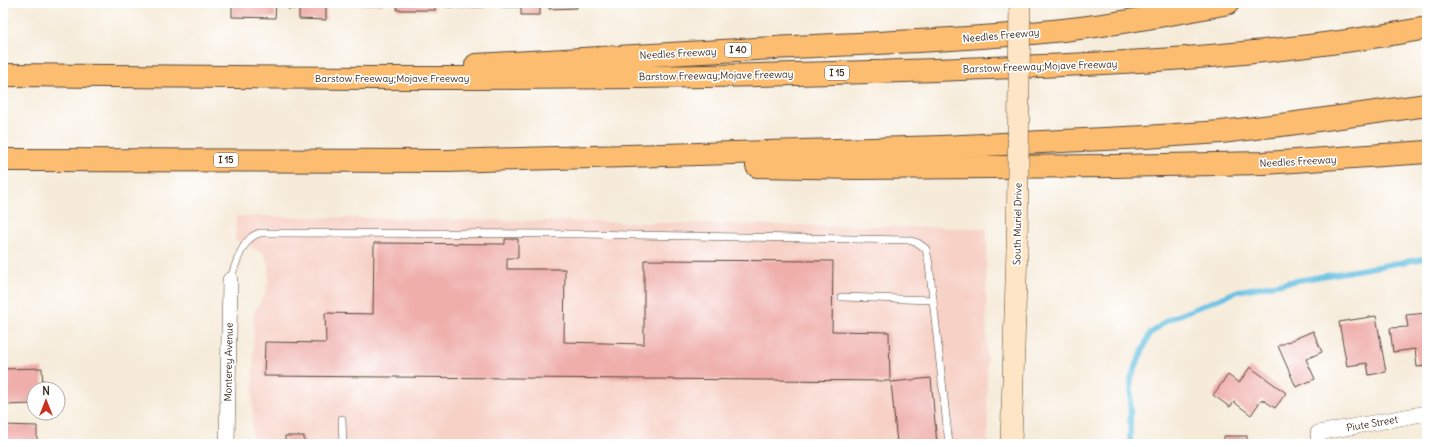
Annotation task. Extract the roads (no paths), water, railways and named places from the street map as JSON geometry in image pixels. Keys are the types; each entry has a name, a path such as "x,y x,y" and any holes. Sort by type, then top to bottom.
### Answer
{"highway":[{"name":"Needles Freeway","path":"245,78 660,53 998,36 1065,30 1166,16 1228,3"},
{"name":"Barstow Freeway;Mojave Freeway","path":"3,75 509,79 788,74 1110,63 1243,54 1344,41 1427,28"},
{"name":"I 15","path":"3,160 448,161 934,147 1221,132 1427,105"},
{"name":"Needles Freeway","path":"448,161 857,168 1115,166 1264,163 1427,152"}],"street":[{"name":"South Muriel Drive","path":"1011,444 1017,249 1020,3"},
{"name":"Monterey Avenue","path":"227,444 230,280"},
{"name":"Piute Street","path":"1318,439 1427,413"}],"lane":[{"path":"230,280 244,246 250,239 259,234 270,233 582,234 908,240 918,243 926,249 929,264 949,444"},
{"path":"842,297 933,300"},
{"path":"342,419 343,444"}],"waterway":[{"path":"1130,444 1131,378 1149,335 1167,320 1238,291 1427,258"}]}
